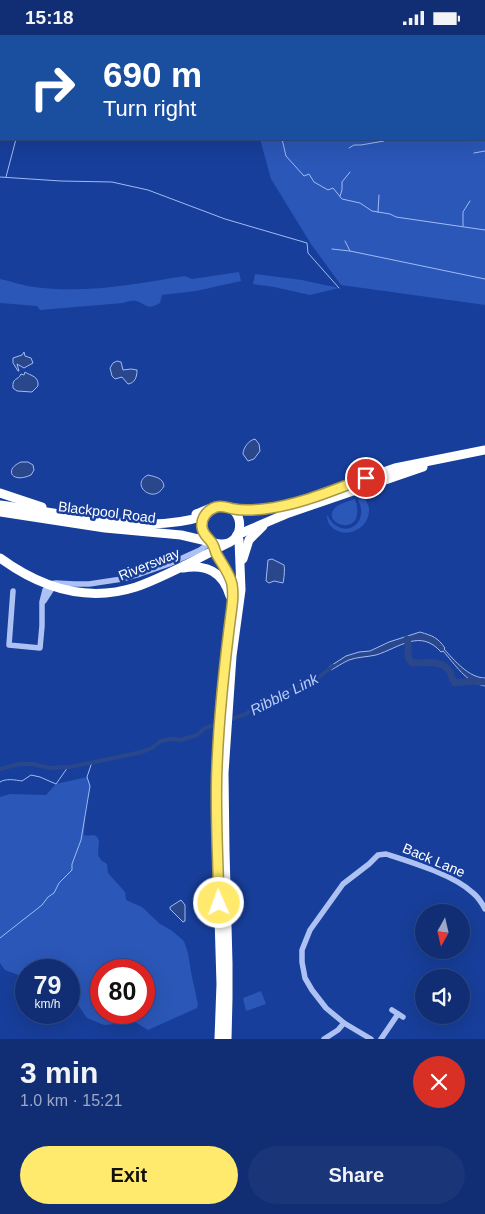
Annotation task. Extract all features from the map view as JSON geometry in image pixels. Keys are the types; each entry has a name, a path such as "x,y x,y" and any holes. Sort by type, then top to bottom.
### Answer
{"highway":[{"path":"159,523 184,518 222,506 231,509 256,510 285,506 402,466 485,450"},
{"path":"237,535 271,519 444,459"},
{"path":"0,493 65,512 72,517"},
{"name":"Blackpool Road","path":"0,505 72,517 128,523 184,521 204,516"},
{"path":"212,509 204,516 202,530 212,544 232,583 229,657 217,766 228,972 227,1039"},
{"path":"231,509 240,521 237,535"},
{"name":"Blackpool Road","path":"0,512 105,527 175,534 200,539 212,544"},
{"path":"241,573 244,554 249,540 271,519"},
{"path":"229,657 239,608 241,573 240,540 237,535"},
{"name":"Riversway","path":"0,558 31,577 65,591 82,593 112,592 136,587 174,570 212,544 226,544 237,535"},
{"path":"174,570 186,567 200,567 212,571 225,584 232,606"},
{"path":"219,1039 221,984 220,816"}],"street":[{"path":"200,539 203,549"},
{"name":"Riversway","path":"51,586 56,583 89,584 122,579 156,569 212,544"},
{"path":"13,591 9,645 40,648 43,596 51,586"},
{"name":"Back Lane","path":"344,1023 326,1008 312,991 305,978 302,950 310,930 343,884 378,855 386,854 399,858 457,882 473,893 485,909"},
{"path":"382,1039 401,1016 392,1010"},
{"path":"324,1039 338,1030 344,1023 371,1039"}],"shaded area":[{"path":"260,140 485,140 485,305 341,285 311,244 271,179"},
{"path":"239,272 241,281 196,291 162,295 160,303 149,307 140,302 133,301 40,310 37,306 0,303 0,279 53,289 91,289 185,276 192,279"},
{"path":"255,274 302,280 339,288 310,295 253,284"},
{"path":"24,352 25,356 31,358 33,363 24,368 17,364 18,371 13,363 13,358 22,355"},
{"path":"117,361 121,362 123,370 137,370 134,381 128,384 122,377 115,379 112,376 110,368"},
{"path":"25,372 37,380 38,386 32,392 17,391 13,388 14,381 21,374 24,375"},
{"path":"255,439 259,444 260,451 254,459 248,461 243,454 244,449"},
{"path":"21,462 28,462 33,465 34,470 31,475 19,478 12,474 13,468"},
{"path":"148,475 159,478 162,481 164,486 160,492 150,494 142,488 141,483"},
{"path":"364,497 369,509 366,521 362,526 346,533 340,532 331,526 327,515 336,526 341,528 351,528 355,525 361,515 358,499"},
{"path":"355,499 357,512 355,520 350,524 343,525 337,523 332,518 332,513 337,506"},
{"path":"272,559 284,565 283,583 274,581 269,583 266,581 268,560"},
{"path":"420,632 437,639 462,668 473,675 485,678 485,686 472,681 443,651 441,652 425,641 409,642 376,655 355,658 331,670 329,667 346,656 370,651 389,642"},
{"path":"87,777 90,786 84,818 84,835 98,838 98,855 107,864 108,873 125,892 126,900 142,907 160,924 184,941 188,953 197,1008 148,1030 138,1024 155,1024 155,959 90,959 90,1019 80,1008 80,959 15,959 15,974 5,970 0,963 0,797 10,794 46,795 56,784"},
{"path":"181,900 185,905 185,921 183,922 170,909 170,907"},
{"path":"261,991 266,1004 246,1011 243,998"}],"waterway":[{"path":"6,177 16,140"},
{"path":"282,140 286,156 304,176 309,174 314,182 328,190 333,188 342,199 360,203 372,211 396,217 485,230"},
{"path":"349,148 354,145 384,140"},
{"path":"474,153 485,151"},
{"path":"340,196 342,182 350,172"},
{"path":"0,177 112,182 148,190 225,219 307,243 308,253 339,288"},
{"path":"378,212 379,195"},
{"path":"463,226 463,212 470,201"},
{"path":"345,241 350,251"},
{"path":"332,249 350,251 485,279"},
{"path":"407,639 408,655 412,663 437,663 442,665 450,672 455,683 485,682"},
{"name":"Ribble Link","path":"229,720 246,714 272,698 319,677 333,666"},
{"name":"Ribble Link","path":"0,769 19,764 33,764 49,768 70,767 142,752 152,748 161,741 181,740 197,735 205,728 220,723"},
{"path":"0,938 42,905 72,870 72,864 81,840 90,786 87,777 92,762"},
{"path":"0,782 8,780 22,781 31,775 56,784 68,767"}],"route":[{"path":"219,903 217,766 219,727 233,592 232,583 225,568 212,542 207,539 203,532 202,520 210,509 217,507 224,506 231,509 248,510 285,506 366,478"}]}
